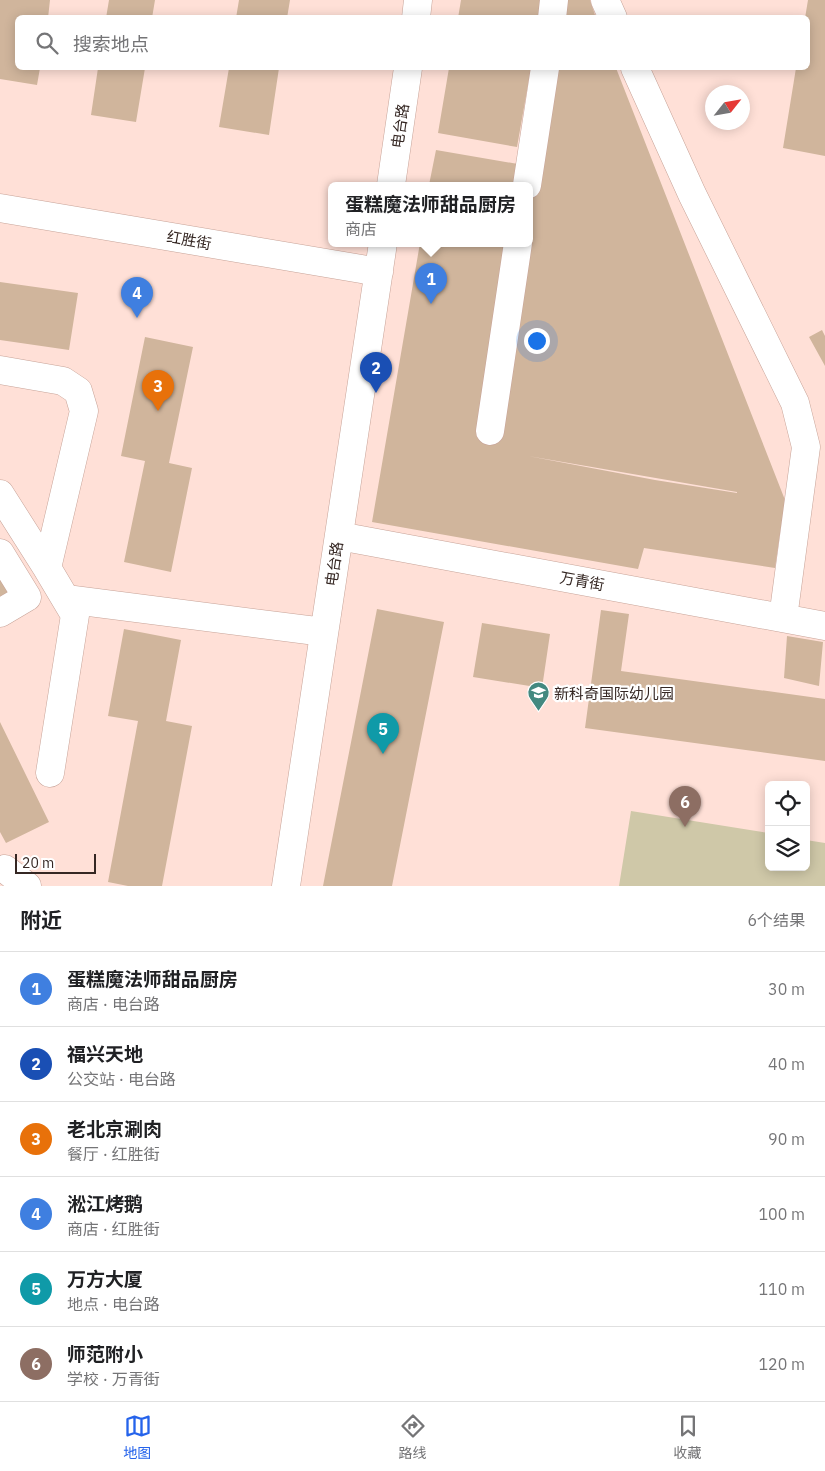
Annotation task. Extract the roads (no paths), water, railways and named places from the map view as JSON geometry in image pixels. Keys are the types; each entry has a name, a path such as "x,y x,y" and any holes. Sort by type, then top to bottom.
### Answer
{"street":[{"path":"416,15 418,0"},
{"path":"552,15 554,0"},
{"path":"605,0 612,15"},
{"name":"电台路","path":"391,182 408,70"},
{"path":"527,182 544,70"},
{"path":"636,70 692,194 795,402 806,447 783,618"},
{"name":"红胜街","path":"0,208 379,272"},
{"name":"电台路","path":"286,886 382,247"},
{"path":"490,431 517,247"},
{"path":"0,370 63,381 78,391 84,411 46,568"},
{"path":"0,494 75,615 50,773"},
{"name":"万青街","path":"339,536 825,626"},
{"path":"0,553 27,597 0,613"},
{"path":"66,599 324,632"},
{"path":"4,869 27,886"}],"place":[{"name":"蛋糕魔法师甜品厨房","path":"431,304"},
{"name":"淞江烤鹅","path":"137,318"},
{"name":"福兴天地","path":"376,393"},
{"name":"老北京涮肉","path":"158,411"},
{"name":"新科奇国际幼儿园","path":"538,712"},
{"name":"万方大厦","path":"383,754"},
{"name":"师范附小","path":"685,827"}]}
